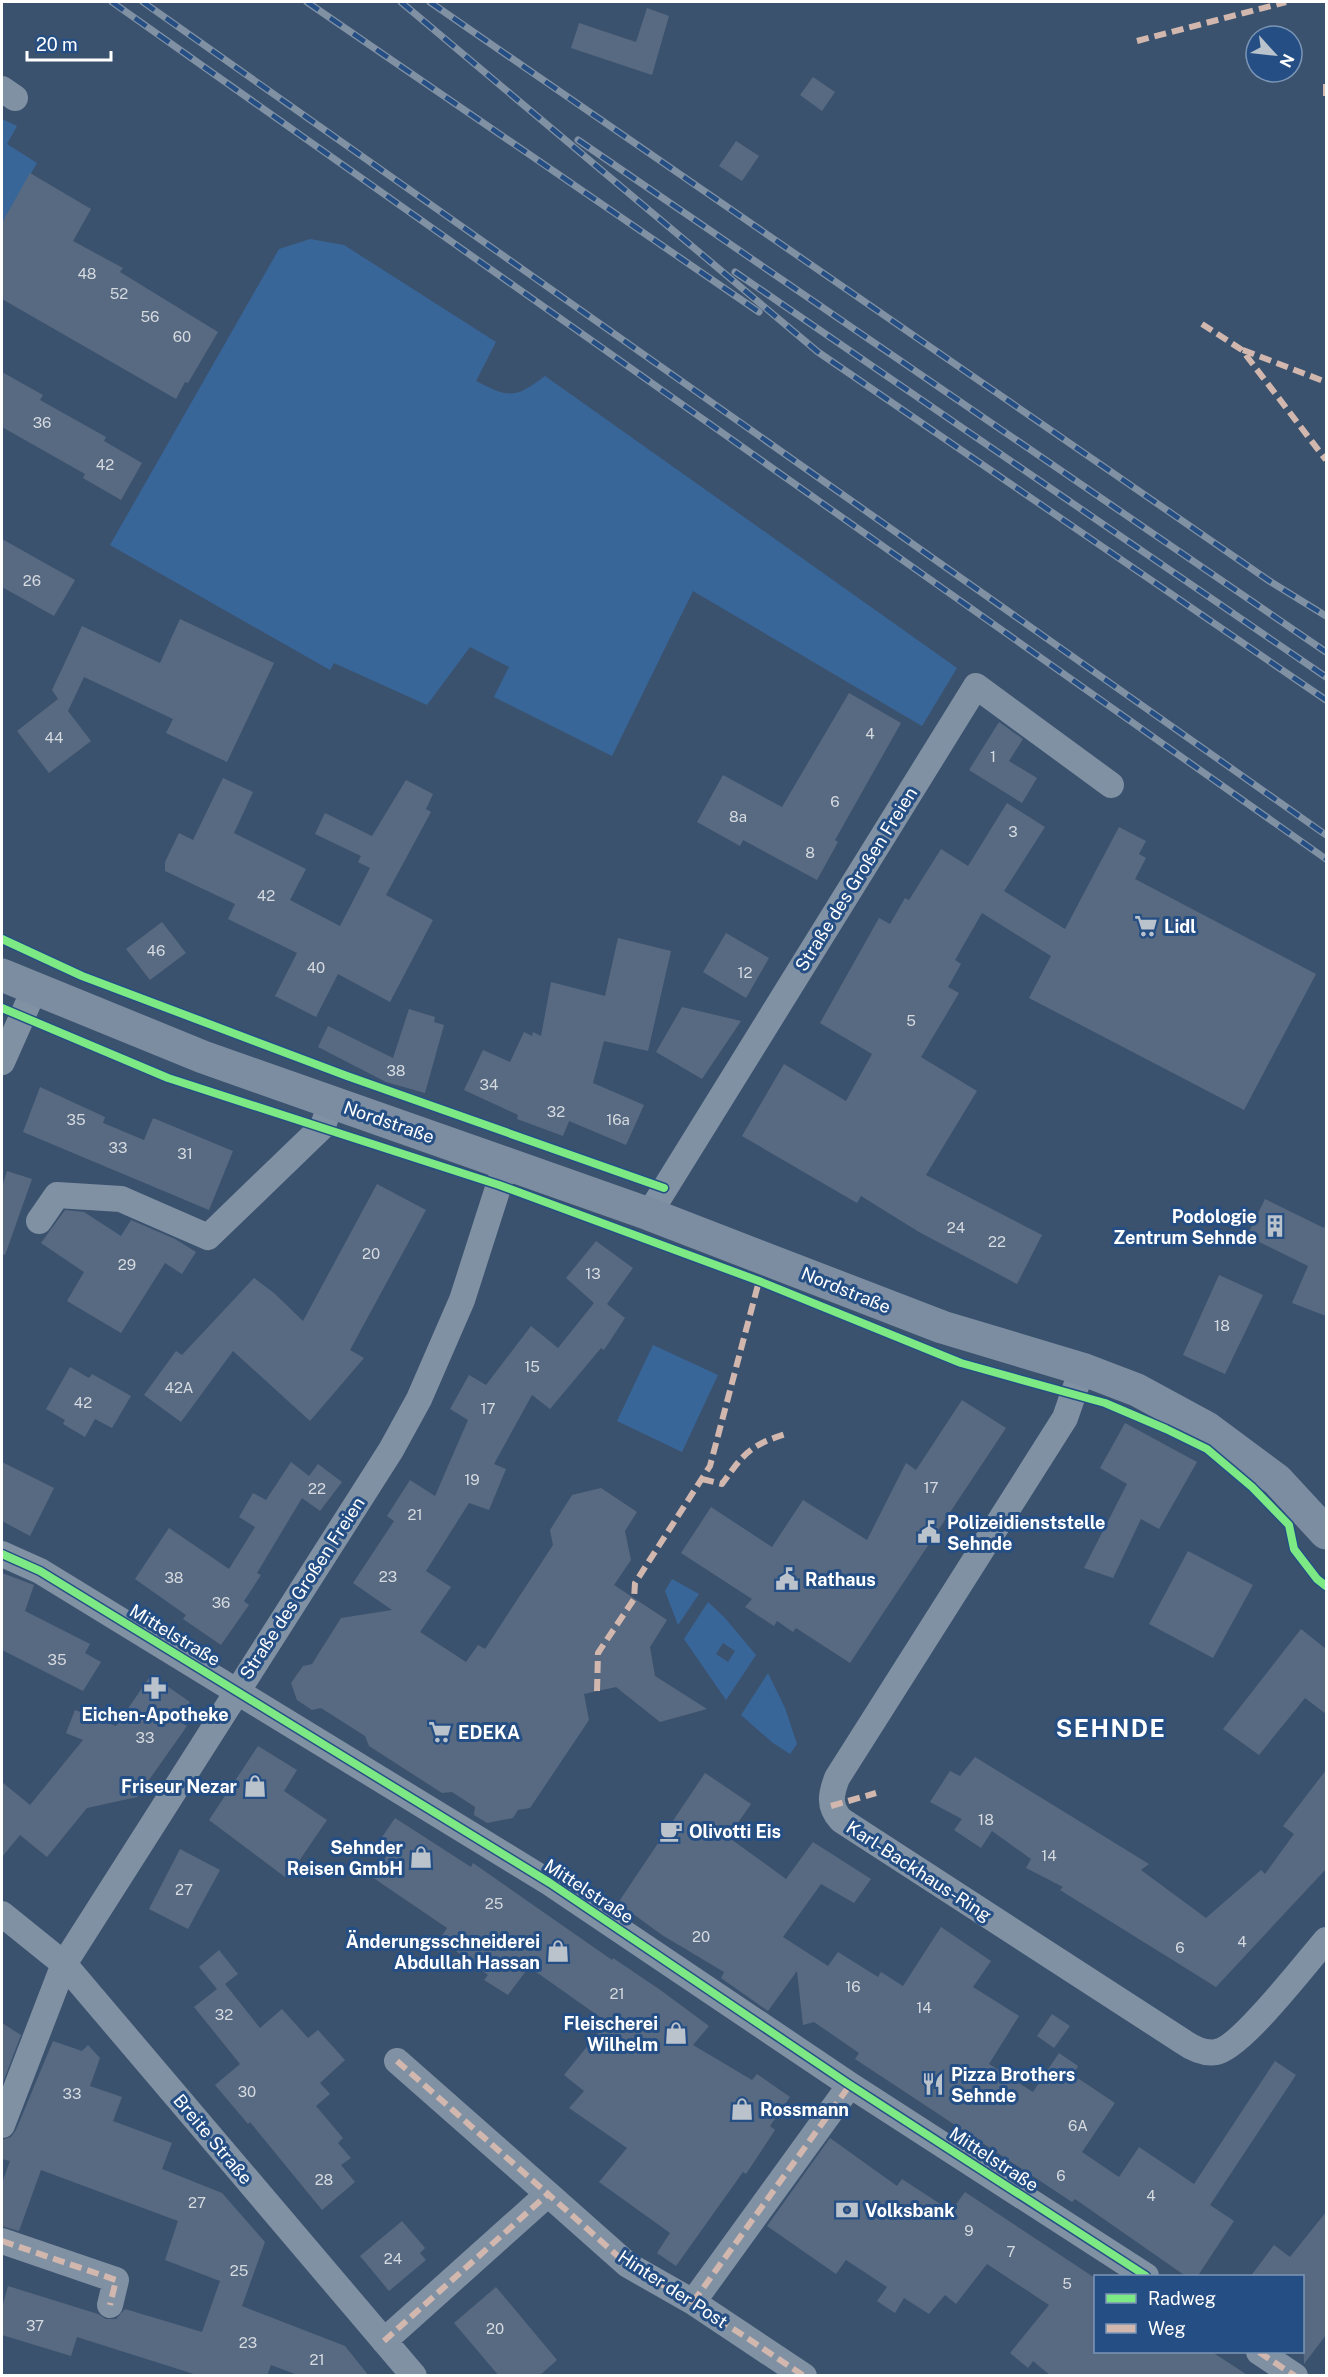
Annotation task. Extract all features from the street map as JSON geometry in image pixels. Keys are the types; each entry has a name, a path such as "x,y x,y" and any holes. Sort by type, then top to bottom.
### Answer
{"main road":[{"name":"Nordstraße","path":"2,975 34,990 203,1057 649,1214 942,1327 1082,1369 1137,1390 1207,1428 1277,1480 1326,1533"}],"street":[{"name":"Straße des Großen Freien","path":"649,1214 976,686 1111,785"},
{"path":"2,1062 34,990"},
{"name":"Nordstraße","path":"39,1221 57,1195 121,1199 208,1237 323,1126 331,1102"},
{"name":"Straße des Großen Freien","path":"2,2125 64,1964 391,1450 419,1400 462,1300 506,1163"},
{"name":"Karl-Backhaus-Ring","path":"1082,1369 1065,1418 837,1778 831,1792 831,1806 835,1814 1182,2042 1205,2052 1216,2052 1238,2042 1326,1940"},
{"name":"Mittelstraße","path":"2,1554 40,1571 237,1689 550,1882 850,2085 1143,2275"},
{"name":"Breite Straße","path":"2,1914 64,1964 414,2376"},
{"name":"Hinter der Post","path":"397,2061 628,2265 693,2302 804,2376"},
{"path":"693,2302 850,2085"},
{"path":"384,2341 548,2194"},
{"path":"2,2241 116,2280 110,2305"},
{"path":"1260,2353 1295,2376"}],"shaded area":[{"path":"2,119 17,126 7,144 37,163 2,224"},
{"path":"310,239 344,245 496,342 476,381 496,391 512,394 526,389 545,376 957,668 922,726 693,591 612,756 494,697 509,667 470,647 427,705 334,663 330,670 110,545 279,249"},
{"path":"653,1345 718,1375 682,1452 617,1421"},
{"path":"672,1579 699,1594 678,1625 665,1591"},
{"path":"708,1602 756,1655 726,1700 684,1639","holes":["723,1643 735,1651 728,1662 716,1654"]},
{"path":"768,1673 785,1708 797,1744 790,1754 773,1743 741,1715"}],"building":[{"path":"647,8 669,16 652,75 571,48 579,23 636,42"},
{"path":"813,77 835,92 822,111 800,95"},
{"path":"736,141 759,156 742,181 719,166"},
{"path":"30,173 91,209 73,241 123,268 120,272 218,332 176,399 2,299 2,223"},
{"path":"2,372 43,395 40,400 106,437 104,441 142,463 121,500 83,478 85,474 2,427"},
{"path":"2,539 75,580 54,616 2,587"},
{"path":"180,619 274,663 227,762 166,733 173,719 84,677 68,711 91,741 49,773 17,731 58,699 52,690 82,626 160,663"},
{"path":"849,693 901,723 835,840 838,842 817,880 743,840 740,846 697,822 723,775 782,807"},
{"path":"999,722 1023,739 1009,761 1037,778 1022,803 969,770"},
{"path":"223,778 253,792 234,833 306,869 290,900 340,926 370,868 358,862 361,856 315,834 325,813 372,836 406,780 433,794 426,809 431,812 386,895 433,920 390,1002 338,974 316,1017 275,996 297,953 228,919 235,904 165,871 165,862 179,833 193,840"},
{"path":"1007,803 1045,827 1004,891 1065,929 1119,827 1146,841 1139,854 1146,858 1135,879 1316,974 1244,1110 1029,998 1051,956 982,913 955,960 961,964 948,987 959,993 921,1057 977,1091 926,1175 1042,1235 1017,1284 919,1232 861,1196 857,1203 742,1136 784,1064 846,1101 872,1054 820,1023 879,918 890,924 905,898 909,900 941,849 968,866"},
{"path":"162,922 186,953 150,980 126,949"},
{"path":"726,933 769,958 746,998 703,972"},
{"path":"618,938 671,951 648,1051 604,1041 593,1083 644,1105 626,1145 569,1121 563,1136 517,1119 518,1115 464,1090 483,1050 510,1062 524,1032 532,1036 533,1032 541,1036 551,982 605,996"},
{"path":"682,1007 741,1021 702,1079 656,1052"},
{"path":"409,1009 435,1017 434,1022 444,1025 425,1093 386,1082 318,1047 328,1026 393,1058"},
{"path":"40,1087 105,1117 103,1123 144,1140 153,1118 233,1151 209,1210 23,1132"},
{"path":"7,1171 32,1179 5,1255 2,1254 2,1187"},
{"path":"377,1184 426,1210 350,1350 364,1358 310,1421 233,1351 181,1422 144,1395 176,1351 182,1355 254,1278 274,1293 303,1321"},
{"path":"1265,1199 1324,1228 1326,1222 1326,1316 1292,1303 1308,1266 1247,1236"},
{"path":"65,1210 84,1212 121,1236 131,1220 175,1239 196,1252 182,1274 165,1263 121,1333 67,1301 84,1272 41,1243"},
{"path":"596,1241 633,1268 607,1304 625,1318 604,1350 601,1348 550,1409 532,1395 494,1464 506,1469 489,1510 469,1503 426,1571 451,1587 420,1632 466,1662 478,1645 485,1649 553,1545 550,1530 572,1495 601,1488 637,1512 625,1531 631,1560 614,1585 667,1620 650,1647 655,1676 707,1709 660,1722 616,1687 584,1694 589,1720 530,1808 518,1810 513,1818 487,1823 474,1815 475,1807 452,1792 442,1793 369,1746 365,1736 321,1708 312,1710 297,1700 291,1683 303,1666 312,1664 341,1618 392,1610 353,1583 394,1521 387,1516 410,1480 435,1496 468,1420 450,1409 469,1375 486,1385 531,1326 558,1348 594,1303 566,1278"},
{"path":"1219,1275 1263,1295 1225,1374 1183,1355"},
{"path":"70,1367 89,1378 92,1374 131,1396 112,1428 95,1419 85,1437 63,1424 65,1420 46,1409"},
{"path":"962,1400 1006,1428 850,1663 796,1628 793,1632 777,1621 774,1626 745,1607 752,1599 681,1553 711,1507 772,1547 803,1500 867,1540 906,1463 916,1470"},
{"path":"1125,1423 1197,1462 1159,1529 1141,1519 1113,1578 1084,1568 1127,1484 1100,1468"},
{"path":"2,1462 54,1488 30,1536 2,1521"},
{"path":"291,1462 309,1476 318,1464 342,1482 320,1511 302,1498 257,1573 261,1575 244,1601 249,1605 221,1645 183,1619 186,1615 135,1579 169,1528 229,1569 255,1527 239,1517 253,1493 266,1500"},
{"path":"1188,1551 1253,1585 1213,1658 1149,1624"},
{"path":"2,1573 34,1585 25,1611 90,1644 85,1653 101,1662 83,1691 2,1650"},
{"path":"1301,1629 1326,1649 1326,1714 1305,1698 1259,1755 1223,1729"},
{"path":"151,1675 190,1702 178,1721 187,1726 137,1797 87,1808 47,1857 20,1835 2,1857 2,1782 30,1805 83,1740 66,1733 75,1710 116,1726"},
{"path":"258,1746 297,1770 284,1791 327,1820 285,1877 209,1820"},
{"path":"975,1757 1149,1864 1141,1870 1206,1918 1261,1870 1265,1874 1294,1834 1283,1826 1326,1770 1326,1869 1216,1987 1060,1890 1063,1887 1026,1868 1031,1859 992,1831 981,1848 954,1830 962,1819 930,1802 950,1771 960,1776"},
{"path":"705,1773 751,1804 728,1837 786,1879 813,1842 871,1879 854,1903 821,1884 783,1937 828,1966 838,1952 878,1977 881,1972 903,1986 941,1927 991,1961 973,1987 1019,2016 989,2064 1033,2092 1059,2053 1078,2066 1073,2075 1115,2103 1082,2152 1119,2177 1139,2147 1194,2184 1275,2061 1296,2075 1210,2205 1234,2221 1198,2275 1184,2275 1075,2199 1072,2202 855,2059 859,2053 814,2022 803,2025 797,1971 768,2011 721,1978 724,1972 662,1935 618,1903"},
{"path":"395,1818 471,1867 473,1863 612,1960 613,1958 659,1989 709,2026 693,2045 752,2080 757,2074 790,2097 770,2126 775,2130 746,2174 743,2172 676,2266 657,2253 670,2233 599,2182 627,2148 569,2108 584,2091 564,2075 607,2022 529,1967 508,1995 484,1980 488,1975 440,1939 447,1928 372,1877 388,1854 376,1846"},
{"path":"180,1849 220,1870 188,1929 149,1909"},
{"path":"219,1950 238,1974 225,1984 260,2028 282,2009 308,2038 318,2030 345,2060 320,2083 330,2094 316,2106 343,2138 338,2143 351,2158 341,2165 355,2182 322,2210 250,2122 248,2124 215,2085 240,2064 194,2007 217,1989 199,1967"},
{"path":"1052,2014 1070,2026 1054,2048 1037,2036"},
{"path":"2,2023 21,2035 2,2085"},
{"path":"53,2041 82,2051 88,2045 100,2058 90,2086 122,2097 113,2121 172,2143 162,2169 222,2193 265,2242 242,2306 345,2346 369,2376 300,2376 271,2365 267,2376 200,2376 77,2337 71,2356 2,2335 2,2308 8,2286 98,2314 106,2319 116,2319 125,2309 202,2332 220,2281 165,2260 178,2221 41,2170 19,2231 2,2226 2,2183 10,2161 2,2159 2,2140 11,2137 16,2130"},
{"path":"830,2138 897,2186 902,2179 951,2211 965,2192 1094,2277 1094,2353 1214,2353 1249,2376 1051,2376 1033,2361 1028,2368 1010,2353 1049,2305 987,2264 956,2304 945,2295 929,2314 904,2298 895,2313 877,2301 887,2287 846,2260 836,2274 767,2226"},
{"path":"1326,2212 1326,2335 1304,2364 1304,2275 1252,2275 1274,2245 1290,2257"},
{"path":"402,2221 425,2248 420,2253 426,2260 389,2291 360,2256"},
{"path":"496,2287 557,2360 539,2376 499,2376 454,2323"}],"railway":[{"path":"112,2 1326,859"},
{"path":"143,2 1326,835"},
{"path":"307,2 759,312"},
{"path":"401,2 818,352 1326,700"},
{"path":"430,2 1271,582 1326,616"},
{"path":"578,140 1326,652"},
{"path":"735,272 1326,677"}],"marked path":[{"path":"1137,41 1286,2"},
{"path":"1326,84 1326,99"},
{"path":"1202,324 1242,350 1326,460"},
{"path":"1243,350 1326,382"},
{"path":"597,1691 598,1653 634,1599 635,1583 710,1466 759,1281"},
{"path":"702,1479 722,1484 750,1451 765,1442 789,1433"},
{"path":"831,1806 876,1793"},
{"path":"397,2061 548,2194"},
{"path":"693,2302 850,2085"},
{"path":"384,2341 548,2194 628,2265 693,2302 804,2376"},
{"path":"2,2241 116,2280 110,2305"},
{"path":"1260,2353 1295,2376"}],"cycle path":[{"path":"2,939 82,976 347,1076 664,1188"},
{"path":"2,1008 168,1078 499,1185 759,1281 961,1363 1105,1403 1166,1429 1207,1449 1252,1487 1289,1525 1294,1549 1317,1579 1326,1586"},
{"path":"2,1554 40,1571 550,1883 850,2085 1144,2275"}],"place":[{"name":"Lidl","path":"1146,926"},
{"name":"Podologie Zentrum Sehnde","path":"1275,1226"},
{"name":"Polizeidienststelle Sehnde","path":"929,1532"},
{"name":"Rathaus","path":"787,1579"},
{"name":"Eichen-Apotheke","path":"155,1688"},
{"name":"EDEKA","path":"440,1732"},
{"name":"Friseur Nezar","path":"255,1786"},
{"name":"Olivotti Eis","path":"671,1831"},
{"name":"Sehnder Reisen GmbH","path":"421,1857"},
{"name":"Änderungsschneiderei Abdullah Hassan","path":"558,1951"},
{"name":"Fleischerei Wilhelm","path":"676,2033"},
{"name":"Pizza Brothers Sehnde","path":"933,2084"},
{"name":"Rossmann","path":"742,2109"},
{"name":"Volksbank","path":"847,2210"}],"district":[{"name":"SEHNDE","path":"1111,1728"}]}
